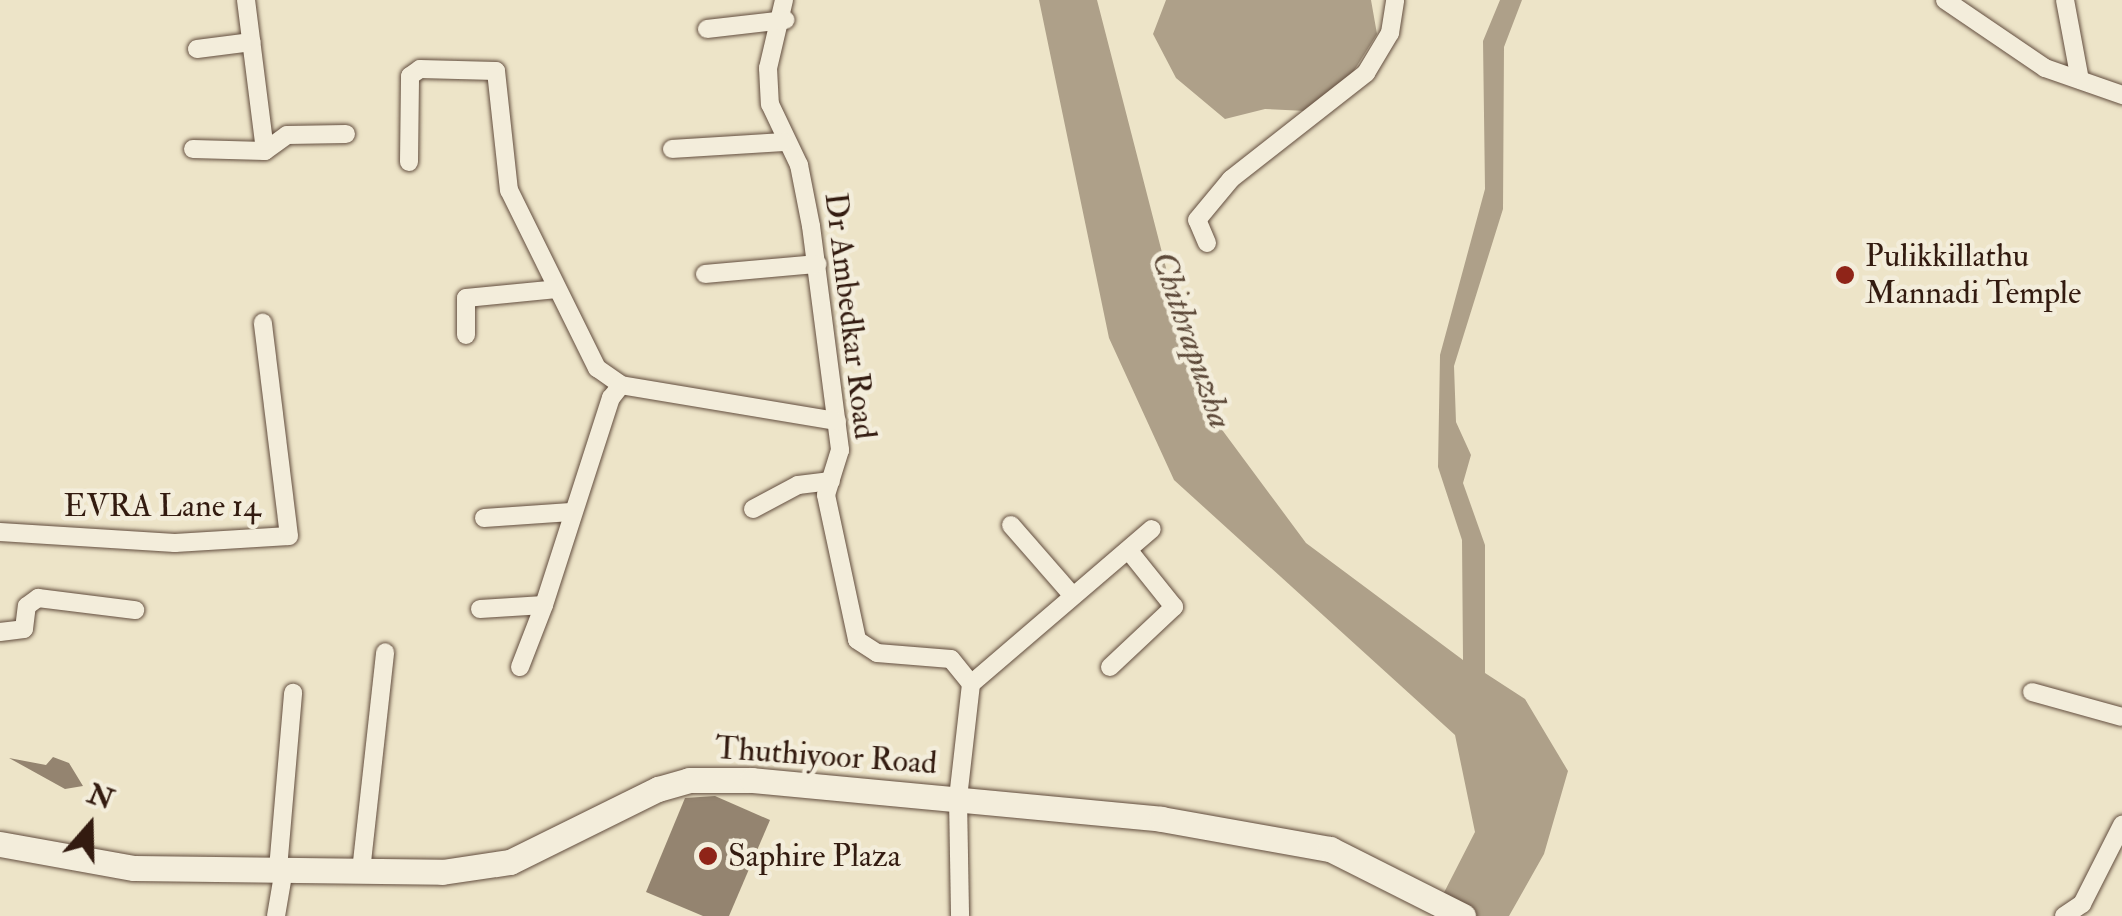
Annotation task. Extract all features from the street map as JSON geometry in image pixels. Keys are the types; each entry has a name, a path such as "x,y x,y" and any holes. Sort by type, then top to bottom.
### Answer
{"main road":[{"name":"Thuthiyoor Road","path":"0,844 114,867 442,872 510,862 689,780 958,798 1161,819 1330,849 1463,916"}],"street":[{"path":"246,0 265,151"},
{"name":"Dr Ambedkar Road","path":"784,0 785,20 768,68 782,142 800,165 818,264 837,421 826,495 857,640 877,653 951,659 971,684"},
{"path":"1207,243 1197,220 1231,180 1366,73 1390,33 1395,0"},
{"path":"1945,0 2032,60 2122,95"},
{"path":"2065,0 2080,80"},
{"path":"707,29 785,20"},
{"path":"196,49 252,42"},
{"path":"409,162 408,83 416,71 496,71 509,190 597,368 622,385 837,421"},
{"path":"194,149 265,151 287,136 346,134"},
{"path":"672,149 782,142"},
{"path":"706,274 818,264"},
{"path":"466,335 466,298 557,289"},
{"name":"EVRA Lane 14","path":"0,532 175,543 289,536 263,323"},
{"path":"520,667 544,605 571,512 622,385"},
{"path":"753,509 798,486 831,481"},
{"path":"484,518 571,512"},
{"path":"1011,525 1072,596"},
{"path":"960,916 958,798 971,684 1072,596 1130,552 1152,529"},
{"path":"1110,667 1174,607 1130,552"},
{"path":"0,632 24,629 26,606 38,598 136,610"},
{"path":"480,609 544,605"},
{"path":"361,870 385,652"},
{"path":"2032,692 2122,717"},
{"path":"276,916 292,693"},
{"path":"2064,916 2082,904 2122,825"}],"shaded area":[{"path":"1039,0 1097,0 1200,400 1306,543 1463,660 1462,540 1438,467 1440,355 1485,189 1483,41 1500,0 1522,0 1504,47 1503,209 1454,366 1456,422 1471,455 1463,483 1485,545 1485,673 1525,699 1568,771 1544,854 1509,916 1432,916 1475,832 1455,735 1174,480 1109,338"},
{"path":"1166,0 1371,0 1377,34 1350,77 1306,111 1265,109 1225,119 1176,78 1153,34"}],"building":[{"path":"53,757 69,763 83,786 65,789 9,758 46,765"},
{"name":"Saphire Plaza","path":"715,796 770,820 729,916 703,916 646,892 685,798"}],"place":[{"name":"Pulikkillathu Mannadi Temple","path":"1845,275"},
{"name":"Saphire Plaza","path":"708,856"}],"water label":[{"name":"Chithrapuzha","path":"1192,340"}]}
